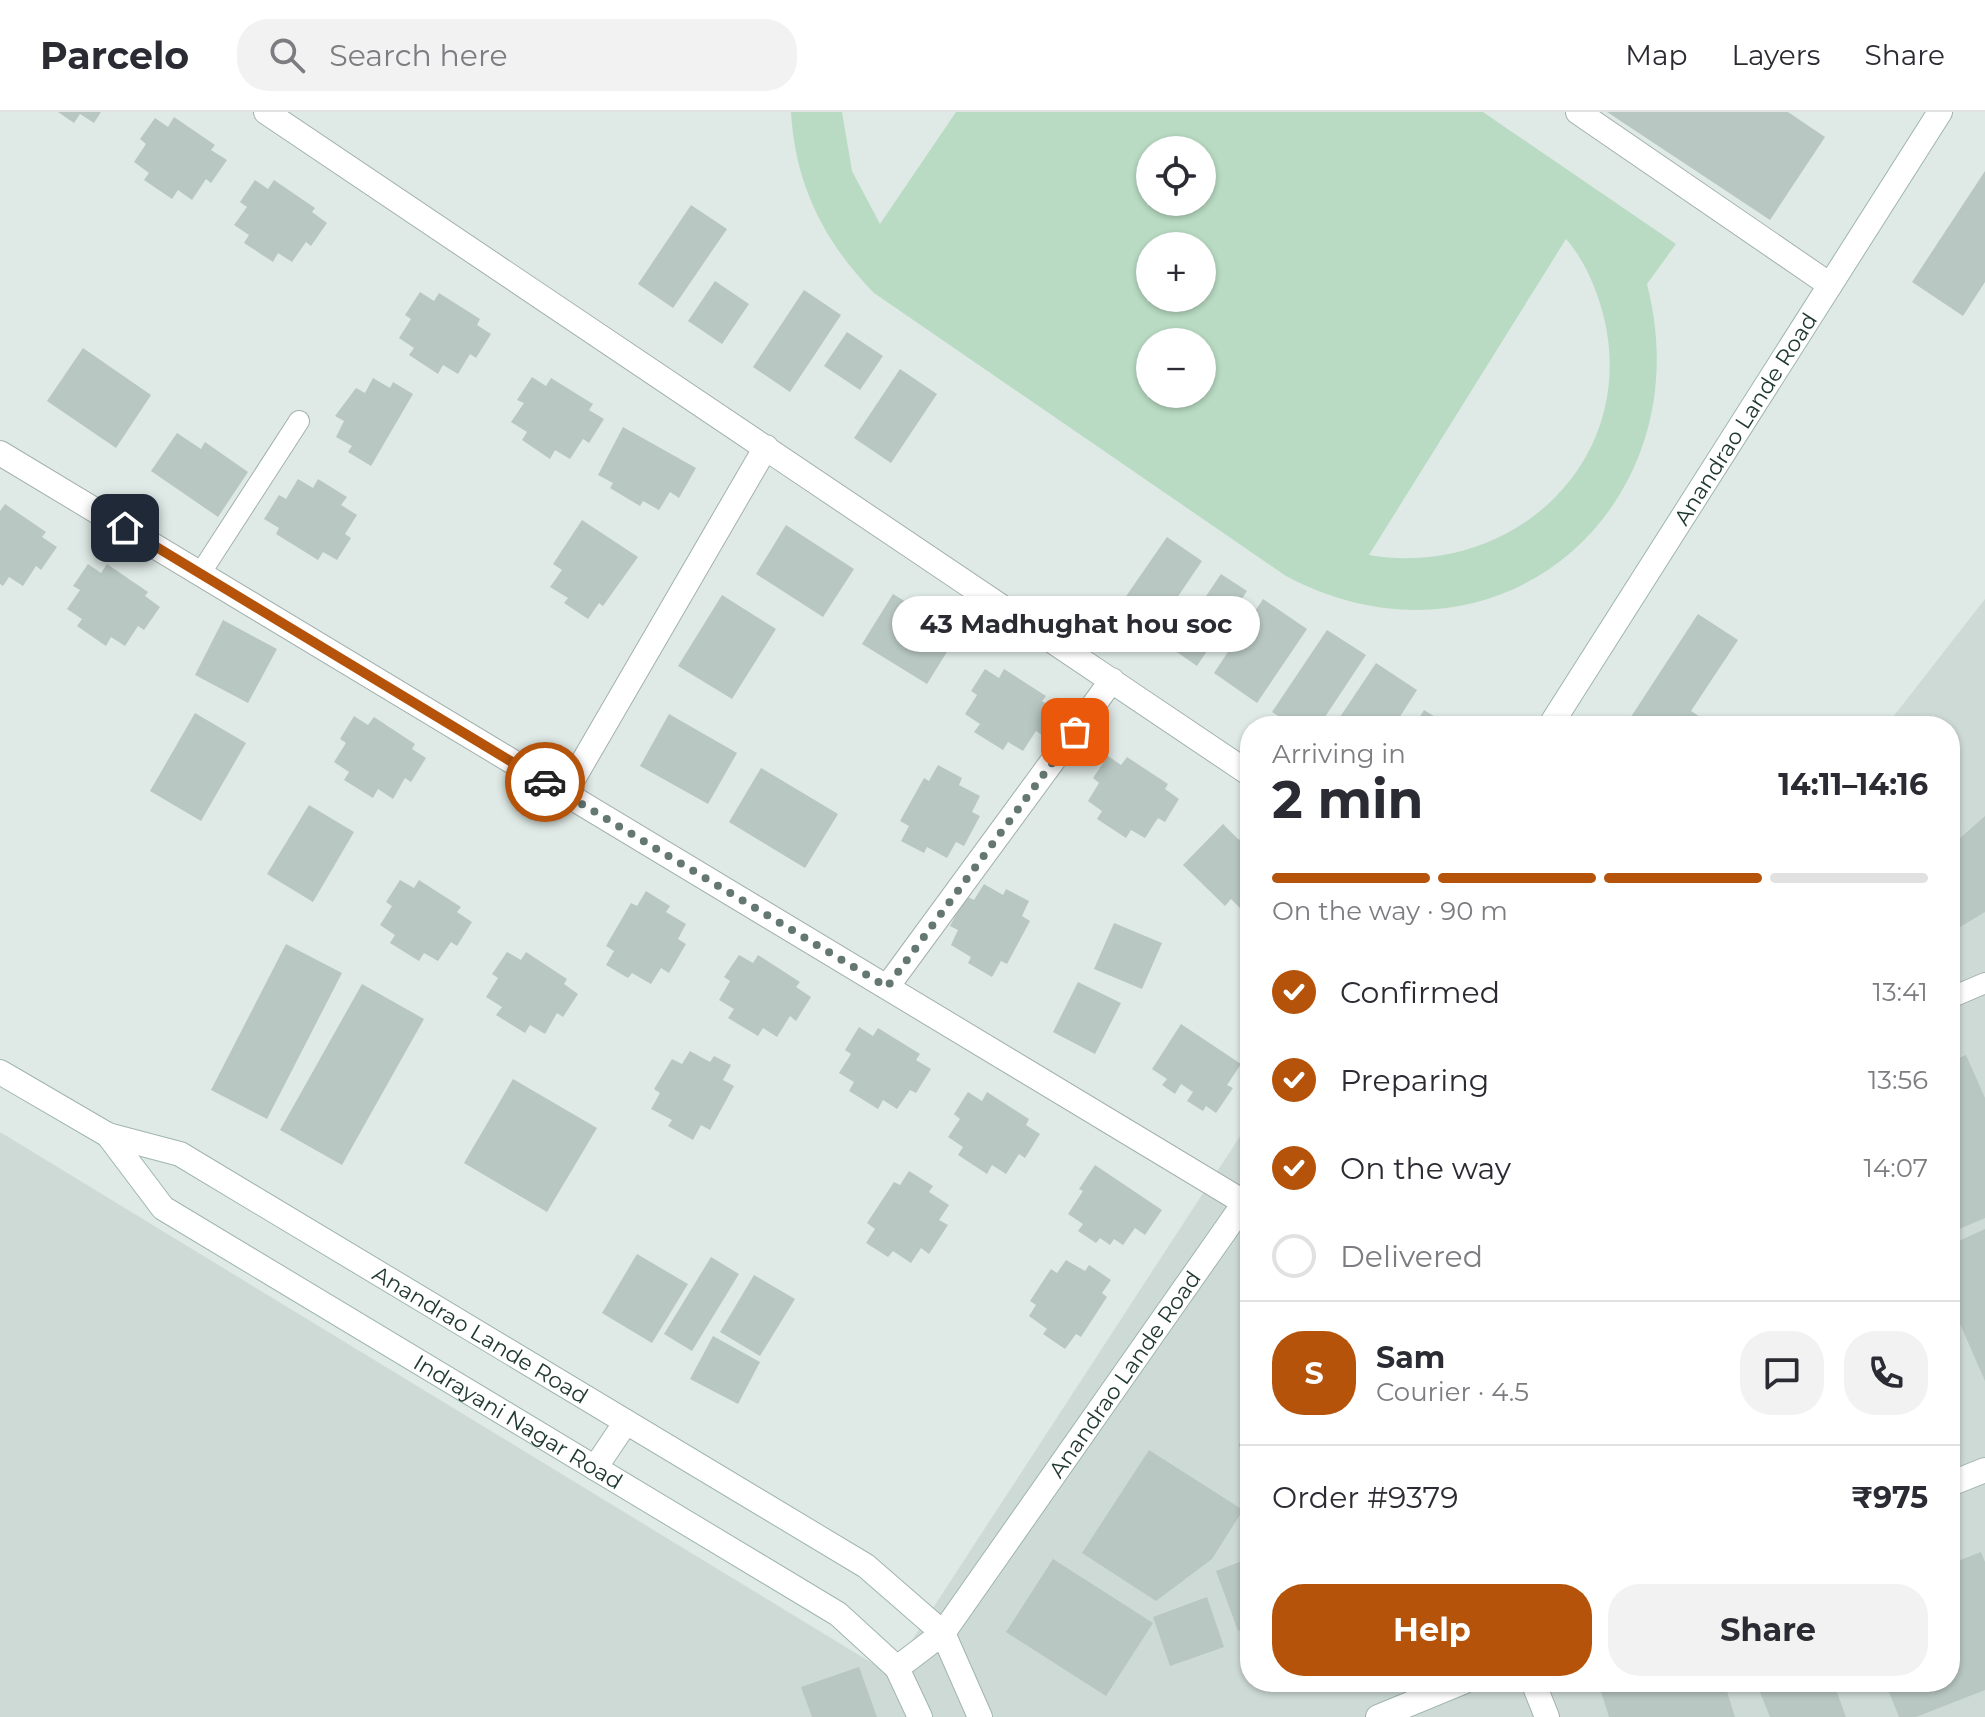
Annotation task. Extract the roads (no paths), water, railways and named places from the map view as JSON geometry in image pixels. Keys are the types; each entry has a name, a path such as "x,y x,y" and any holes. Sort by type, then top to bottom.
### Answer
{"street":[{"path":"266,112 1240,767"},
{"path":"1578,112 1830,285"},
{"name":"Anandrao Lande Road","path":"1556,716 1940,112"},
{"path":"565,793 766,447"},
{"path":"0,453 887,987 1240,1194"},
{"path":"887,987 1112,680"},
{"name":"Anandrao Lande Road","path":"0,1072 108,1135 180,1154 866,1566 943,1633"},
{"name":"Indrayani Nagar Road","path":"108,1135 163,1208 838,1614 897,1668 920,1717"},
{"name":"Anandrao Lande Road","path":"897,1668 943,1633 1240,1210"},
{"path":"595,1468 626,1422"},
{"path":"1960,1480 1985,1470"},
{"path":"943,1633 980,1717"},
{"path":"1378,1717 1439,1692"},
{"path":"1537,1692 1547,1717"}],"lane":[{"path":"200,574 299,421"},
{"path":"1960,994 1985,983"}],"place":[{"name":"43 Madhughat hou soc","path":"1075,732"}]}
